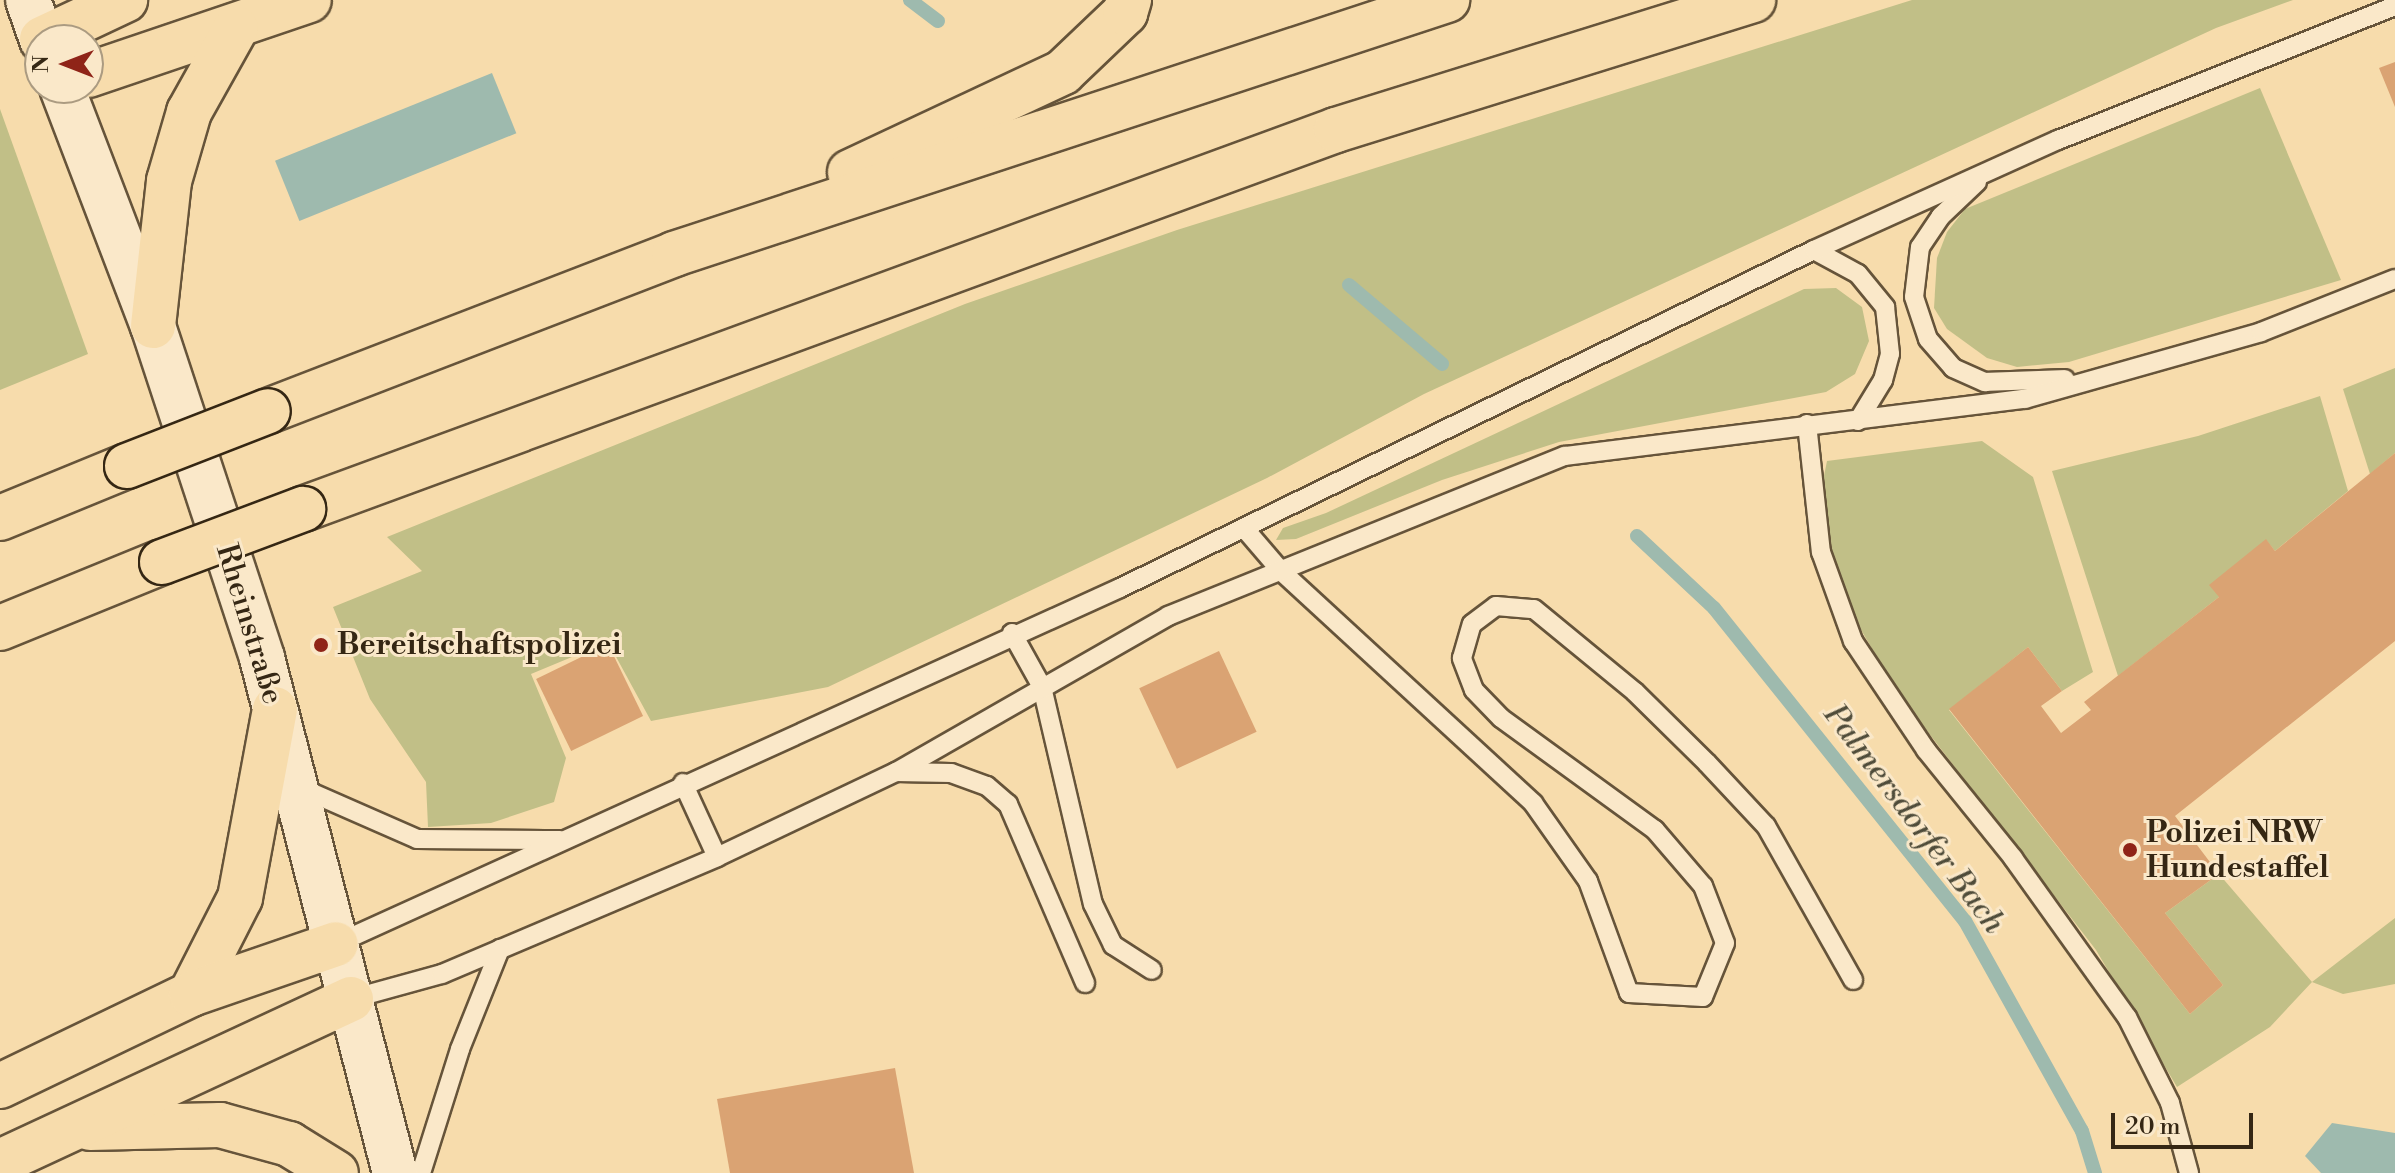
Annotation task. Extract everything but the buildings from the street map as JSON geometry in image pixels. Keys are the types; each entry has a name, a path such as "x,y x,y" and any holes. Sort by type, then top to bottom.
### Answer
{"highway":[{"path":"75,24 125,0"},
{"path":"104,70 236,28 309,0"},
{"path":"674,254 1063,72 1125,13 1129,0"},
{"path":"0,518 674,254 1447,0"},
{"path":"0,628 303,509 1336,130 1753,0"},
{"path":"153,326 169,181 189,112 236,28"},
{"path":"191,994 240,898 275,709"},
{"path":"0,1086 191,994 336,944"},
{"path":"0,1162 351,999"},
{"path":"72,1128 220,1125 289,1144 336,1173"}],"main road":[{"path":"28,0 36,24"},
{"name":"Rheinstraße","path":"68,104 153,326 275,709 395,1173"}],"lane":[{"path":"336,944 1244,528 1814,250 1988,172 2395,6"},
{"path":"1988,172 1941,216 1920,247 1914,297 1928,339 1953,368 1985,382 2118,373"},
{"path":"1814,250 1858,274 1885,307 1890,354 1883,380 1858,421"},
{"path":"351,999 442,974 717,857 896,772 1168,616 1565,456 2025,399 2261,332 2395,279"},
{"path":"1807,424 1821,552 1853,641 1926,750 2013,858 2127,1017 2170,1103 2189,1173"},
{"path":"1244,528 1281,571 1533,803 1588,881 1629,993 1703,997 1725,943 1703,886 1655,830 1501,718 1474,690 1462,658 1472,624 1496,606 1534,609 1565,632 1635,692 1717,774 1766,826 1853,980"},
{"path":"1012,633 1042,687 1093,904 1113,945 1152,970"},
{"path":"896,772 951,773 987,786 1008,804 1085,983"},
{"path":"683,783 717,857"},
{"path":"295,786 417,839 567,840"},
{"path":"421,1173 460,1049 500,949"}],"shaded area":[{"path":"1912,0 2293,0 2216,28 1424,394 1267,478 828,687 651,721 608,642 531,674 566,758 554,802 491,823 428,827 426,782 370,699 333,607 422,571 387,537 965,304 1177,230"},
{"path":"492,73 516,133 299,221 275,161"},
{"path":"2260,88 2341,280 2069,362 2017,367 1987,358 1947,329 1934,308 1937,258 1947,232 1965,209"},
{"path":"0,109 88,354 0,390"},
{"path":"1836,288 1862,307 1869,341 1855,374 1826,392 1559,442 1442,480 1296,539 1276,540 1283,528 1326,513 1804,289"},
{"path":"2395,368 2395,453 2370,474 2343,389"},
{"path":"2320,396 2348,491 2275,551 2266,540 2219,597 2118,676 2052,471 2198,436"},
{"path":"1982,441 2033,477 2093,672 2062,691 2028,647 1949,710 2190,1014 2223,985 2165,913 2219,874 2312,982 2270,1027 2177,1087 2096,950 1897,692 1845,602 1826,528 1822,486 1827,461"},
{"path":"2395,918 2395,984 2343,994 2312,982"},
{"path":"2332,1123 2395,1133 2395,1173 2321,1173 2305,1156"}],"waterway":[{"name":"Palmersdorfer Bach","path":"910,0 938,21"},
{"name":"Palmersdorfer Bach","path":"1349,285 1442,364"},
{"name":"Palmersdorfer Bach","path":"1637,536 1714,608 1965,921 2082,1131 2095,1173"}],"place":[{"name":"Bereitschaftspolizei","path":"321,645"},
{"name":"Polizei NRW Hundestaffel","path":"2130,850"}]}
